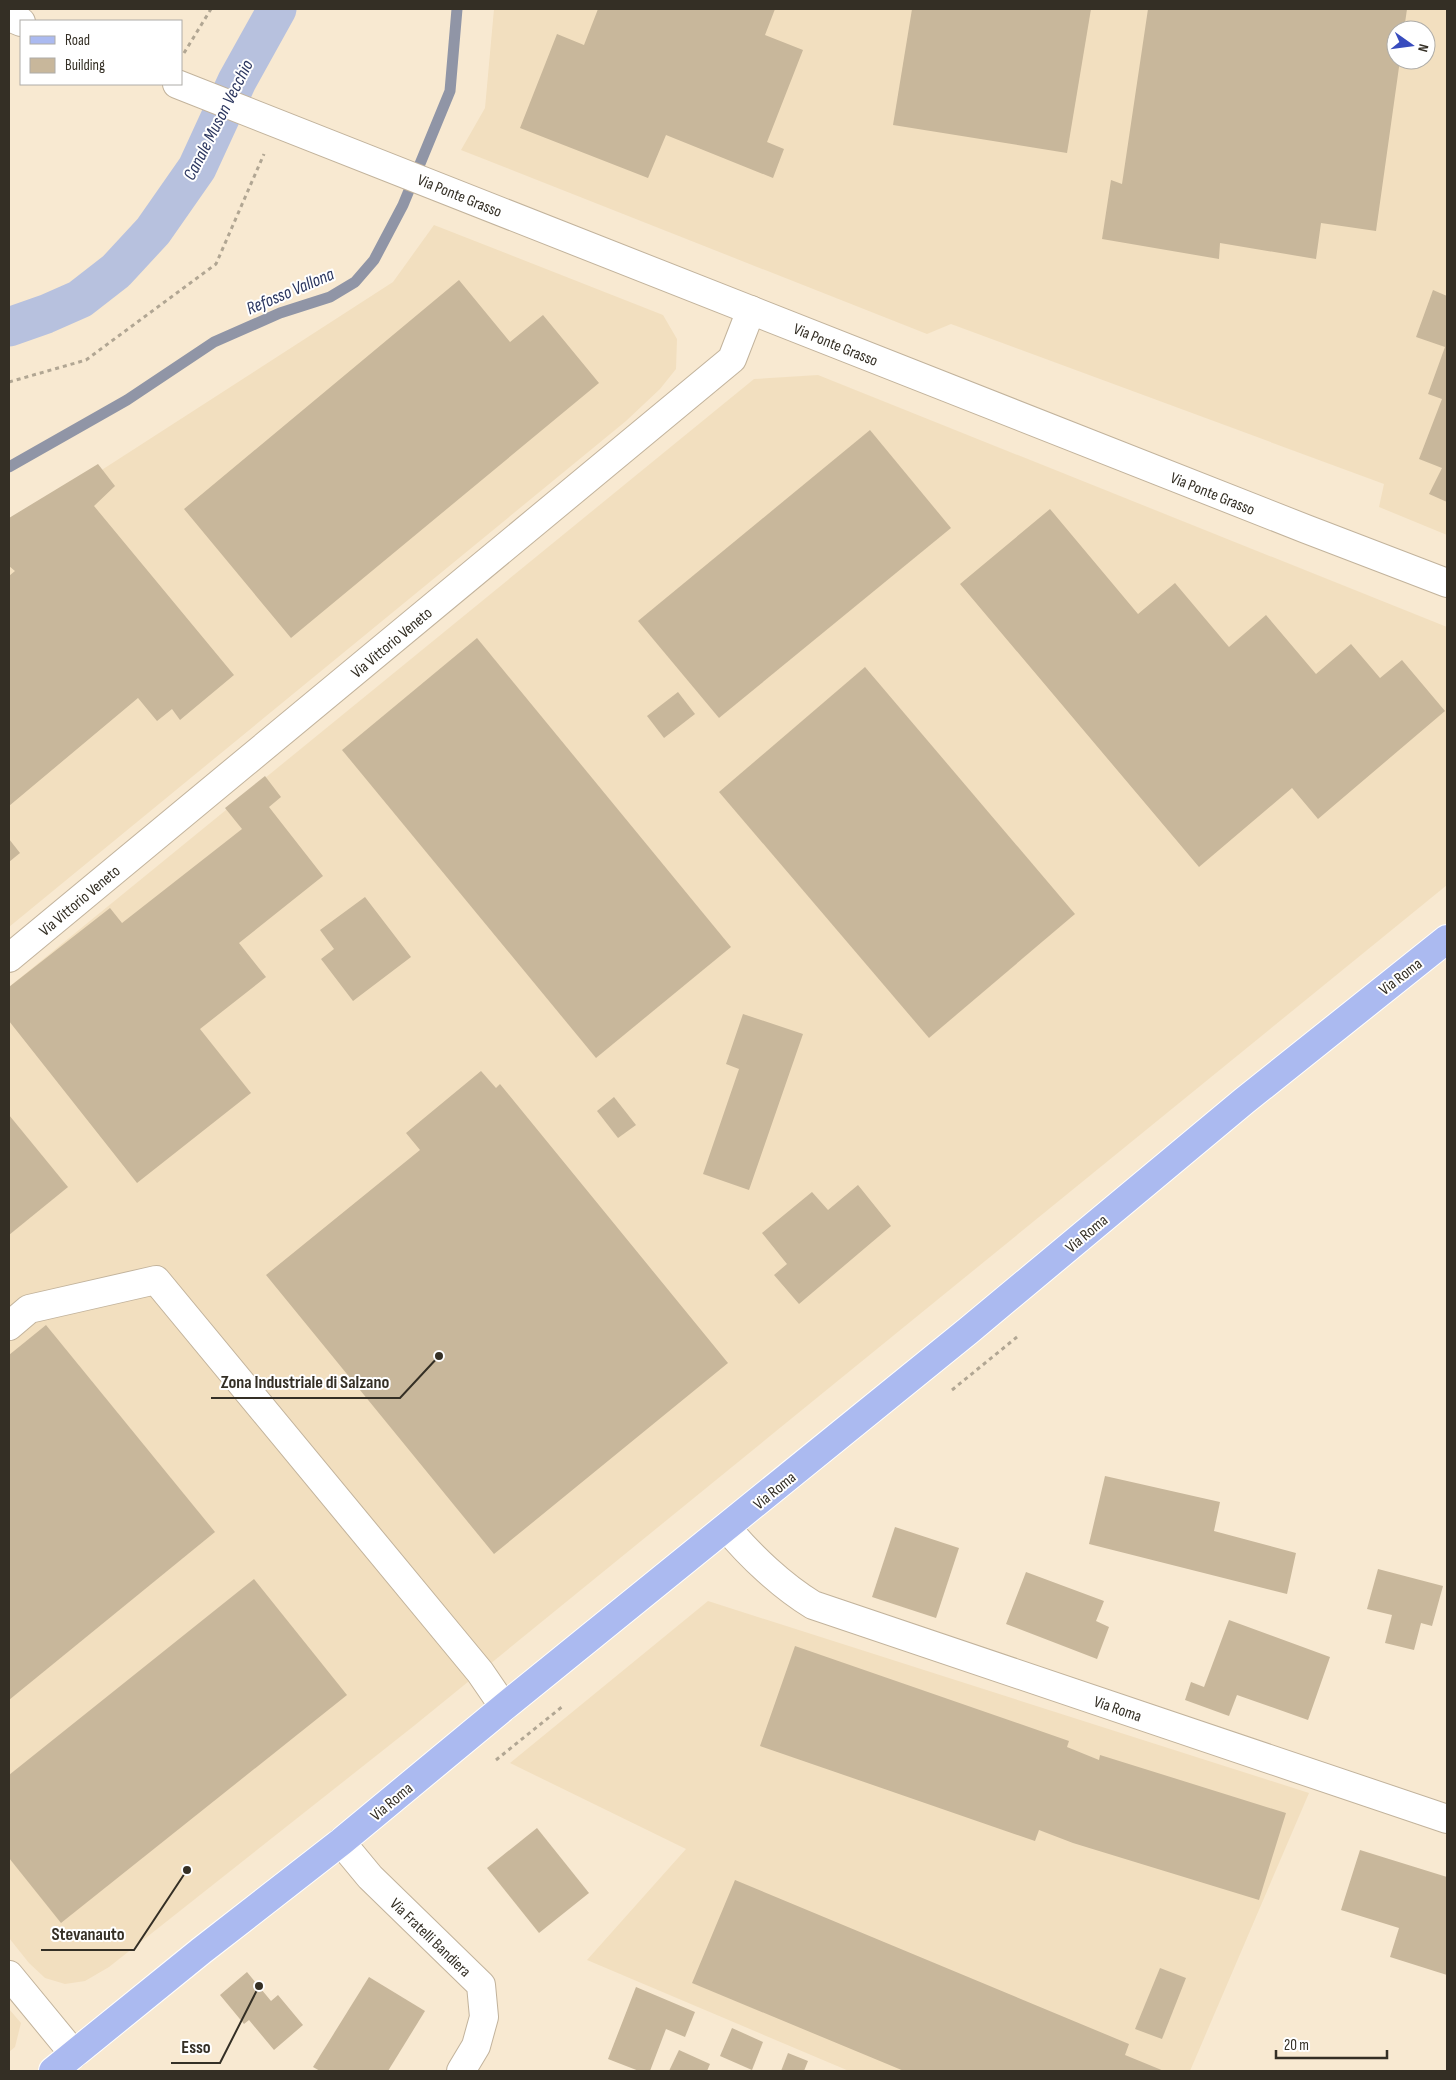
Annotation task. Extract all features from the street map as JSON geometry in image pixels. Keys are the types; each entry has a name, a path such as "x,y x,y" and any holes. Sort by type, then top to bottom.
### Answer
{"main road":[{"name":"Via Roma","path":"53,2071 200,1951 341,1842 960,1338 1244,1101 1447,939"}],"street":[{"name":"Via Ponte Grasso","path":"180,85 1306,530 1447,583"},
{"name":"Via Vittorio Veneto","path":"9,958 732,358 751,310"},
{"path":"9,1326 29,1310 156,1280 480,1672 504,1708"},
{"name":"Via Roma","path":"727,1528 739,1543 797,1595 813,1605 1447,1820"},
{"name":"Via Fratelli Bandiera","path":"341,1842 370,1877 481,1985 484,2017 476,2046 461,2071"},
{"path":"9,1975 74,2054"}],"path":[{"path":"182,56 211,9"},
{"path":"9,382 86,360 216,264 277,123"}],"shaded area":[{"path":"494,9 1447,9 1447,535 1379,507 1384,484 951,324 927,334 461,150 485,108"},
{"path":"434,225 663,315 677,339 676,369 660,389 626,421 9,927 9,525 97,473 393,282"},
{"path":"818,375 1447,627 1447,885 415,1725 109,1967 85,1981 65,1984 45,1978 29,1963 9,1938 9,987 754,379"},
{"path":"708,1601 1309,1793 1190,2071 849,2071 587,1960 686,1849 510,1763"},
{"path":"9,2009 21,2023 15,2047 9,2052"}],"building":[{"path":"598,9 775,9 765,35 803,50 767,142 784,149 773,178 666,135 648,178 520,128 557,34 584,45"},
{"path":"912,9 1091,9 1067,153 893,125"},
{"path":"1148,9 1407,9 1405,20 1386,20 1386,70 1399,70 1376,231 1321,223 1316,259 1220,243 1219,259 1102,239 1111,180 1122,184"},
{"path":"459,280 510,342 543,315 599,383 291,638 184,509"},
{"path":"1433,290 1447,296 1447,502 1429,494 1442,468 1419,459 1442,399 1428,394 1445,347 1416,337"},
{"path":"870,430 951,528 719,718 638,621"},
{"path":"98,464 115,486 94,506 234,675 180,720 172,709 157,721 138,698 9,806 9,576 15,571 9,566 9,518"},
{"path":"1050,509 1138,614 1175,583 1229,647 1266,615 1316,674 1351,644 1380,678 1402,660 1445,711 1318,819 1292,788 1199,867 960,584"},
{"path":"477,638 731,947 596,1058 342,750"},
{"path":"865,667 1075,914 929,1038 719,792"},
{"path":"678,692 695,714 664,738 647,716"},
{"path":"265,776 281,797 269,807 323,876 239,943 266,977 200,1029 251,1093 137,1183 9,1021 9,987 110,908 122,923 242,829 225,808"},
{"path":"9,839 20,853 9,862"},
{"path":"365,897 411,957 353,1001 321,959 334,949 320,930"},
{"path":"743,1014 803,1034 749,1190 703,1174 739,1069 726,1064"},
{"path":"481,1071 496,1088 500,1084 728,1363 494,1554 266,1275 420,1150 406,1133"},
{"path":"614,1097 636,1125 618,1138 597,1111"},
{"path":"9,1115 68,1187 9,1235"},
{"path":"858,1185 891,1226 799,1304 774,1275 787,1264 762,1233 812,1192 828,1210"},
{"path":"46,1325 215,1532 9,1700 9,1355"},
{"path":"1105,1476 1220,1502 1214,1531 1296,1553 1287,1594 1089,1544"},
{"path":"895,1527 959,1548 936,1618 872,1597"},
{"path":"1378,1569 1443,1586 1432,1626 1421,1623 1414,1650 1385,1643 1392,1615 1367,1609"},
{"path":"1026,1572 1104,1601 1096,1621 1109,1627 1097,1659 1006,1624"},
{"path":"254,1579 347,1695 61,1923 9,1858 9,1775"},
{"path":"1229,1620 1330,1657 1308,1720 1237,1695 1229,1716 1185,1700 1191,1682 1204,1687"},
{"path":"795,1646 1069,1741 1067,1747 1099,1760 1100,1755 1286,1813 1259,1900 1073,1843 1039,1830 1035,1841 760,1746"},
{"path":"537,1828 589,1893 539,1933 487,1868"},
{"path":"1360,1850 1447,1877 1447,1975 1390,1957 1399,1928 1341,1910"},
{"path":"735,1880 1129,2044 1125,2055 1164,2071 904,2071 692,1983"},
{"path":"1160,1968 1186,1978 1162,2039 1135,2029"},
{"path":"247,1972 271,2001 278,1995 303,2025 274,2050 249,2020 244,2024 220,1995"},
{"path":"369,1977 425,2011 388,2071 320,2071 313,2067"},
{"path":"636,1987 695,2012 685,2037 666,2029 650,2071 639,2071 608,2059"},
{"path":"732,2028 763,2042 752,2070 720,2056"},
{"path":"679,2050 710,2064 707,2071 669,2071"},
{"path":"788,2053 808,2061 804,2071 781,2071"}],"waterway":[{"name":"Canale Muson Vecchio","path":"9,327 80,299 116,271 153,231 197,168 237,81 277,9"},
{"name":"Refosso Vallona","path":"9,467 127,400 214,342 280,313 330,297 355,282 374,260 403,205 450,91 457,9"}],"place":[{"name":"Zona Industriale di Salzano","path":"439,1356"},
{"name":"Stevanauto","path":"187,1870"},
{"name":"Esso","path":"259,1986"}]}
